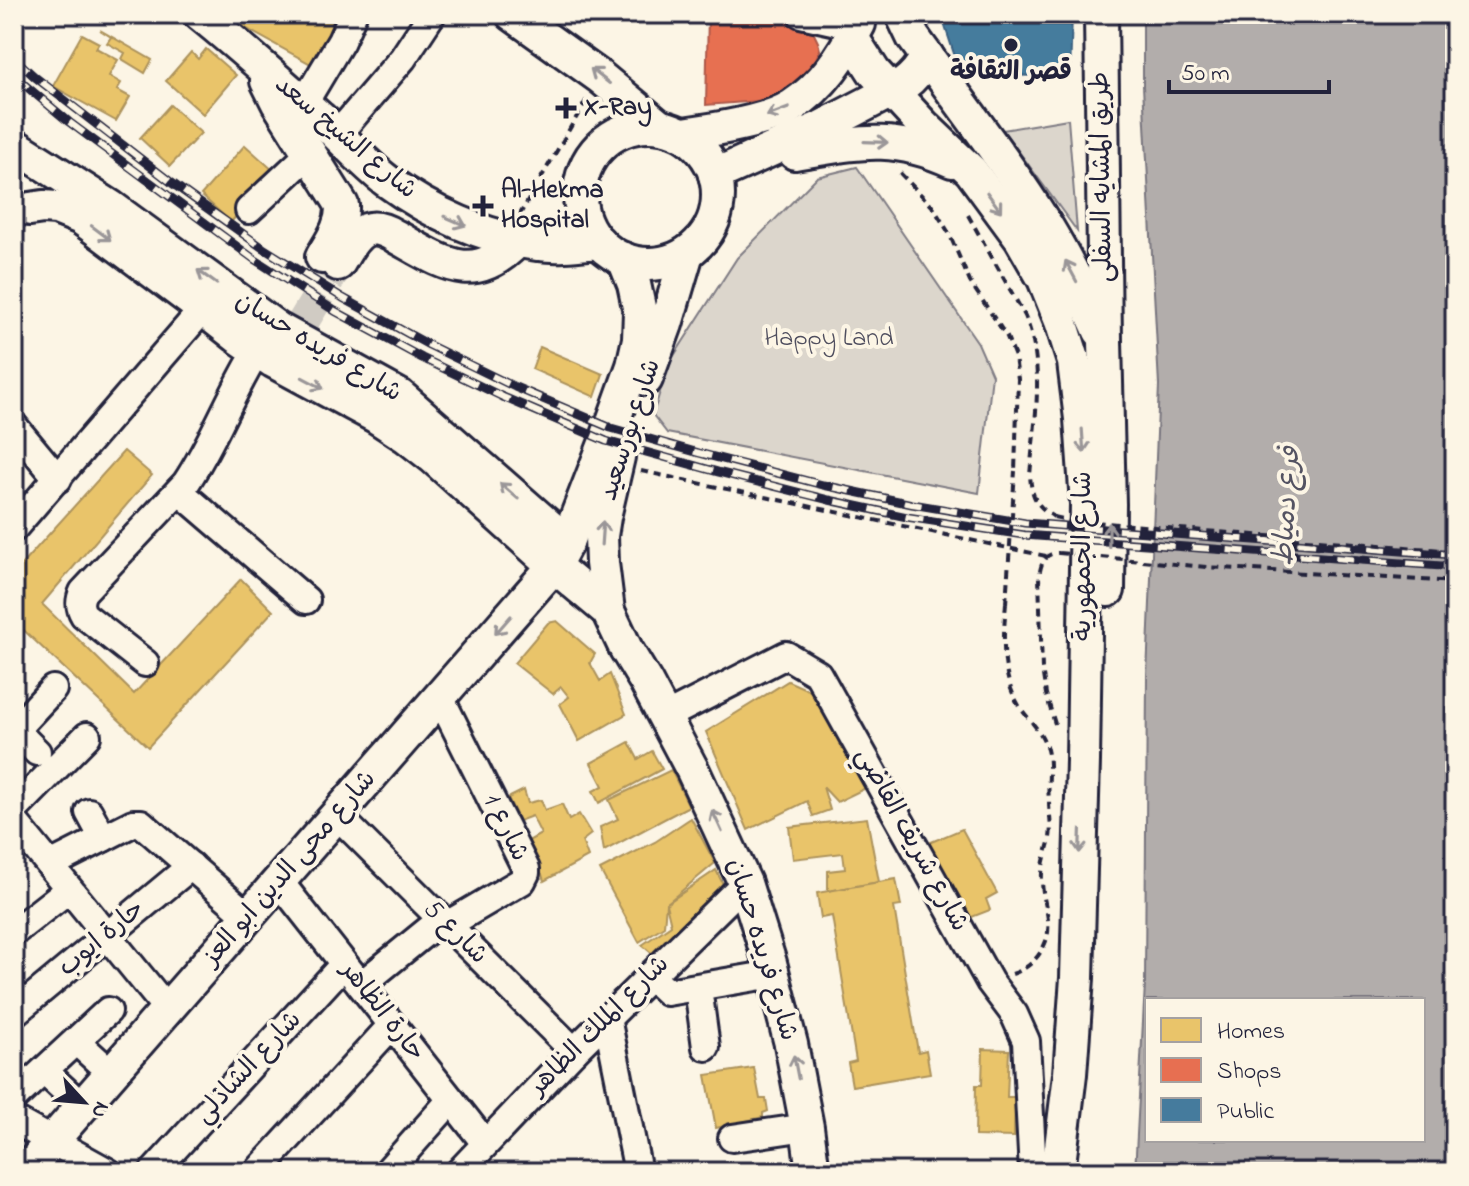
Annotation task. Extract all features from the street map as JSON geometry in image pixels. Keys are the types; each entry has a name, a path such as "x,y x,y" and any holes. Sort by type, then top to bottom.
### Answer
{"main road":[{"name":"شارع الشيخ سعد","path":"200,14 304,103 361,159 414,199 454,220 512,240 611,251"},
{"path":"512,14 671,130 697,145 708,159 730,168 841,144 883,142 938,154 971,171"},
{"name":"شارع الجمهورية","path":"902,14 913,37 1047,228 1080,287 1105,341 1109,504 1098,979 1091,1079 1079,1172"},
{"name":"طريق المشايه السفلى","path":"1101,14 1105,341"},
{"path":"855,23 834,66 814,89 790,107 737,125 671,130 638,127 618,134 601,146 588,163 582,183 581,205 587,225 611,251 645,264 667,262 687,253 703,238 714,219 718,197 730,168 822,127 903,85 913,78 927,56"},
{"name":"شارع الجمهورية","path":"855,23 874,72 971,171 1021,239 1044,279 1074,362 1087,504 1083,761 1077,978 1058,1172"},
{"path":"261,67 278,103 342,205 343,215 330,260 366,230 378,228 446,263 466,267 486,264 504,255 512,240"},
{"path":"22,214 37,197 41,184 41,170 25,152"},
{"name":"شارع فريده حسان","path":"25,152 111,207 284,331 298,375 406,436 561,554 608,611 693,771 745,883 791,1044 813,1172"},
{"name":"شارع فريده حسان","path":"22,214 43,207 56,208 81,218 237,336 284,331"},
{"name":"شارع بورسعيد","path":"561,554 620,404 639,339 640,312 634,284 611,251"},
{"name":"شارع بورسعيد","path":"608,611 602,563 604,517 625,432 666,324 687,253"},
{"name":"شارع محى الدين ابو العز","path":"25,1172 561,554"}],"street":[{"path":"304,103 341,41 353,14"},
{"path":"338,134 403,58 432,14"},
{"path":"801,14 855,23"},
{"path":"249,210 310,153"},
{"path":"14,528 203,309"},
{"path":"145,663 84,615 80,608 83,592 179,491 197,465 245,371 284,331"},
{"path":"14,426 58,479"},
{"path":"179,491 306,600"},
{"name":"شارع شريف القاضي","path":"665,717 786,655 818,674 990,982 1014,1014 1026,1041 1033,1172"},
{"path":"37,752 15,730 53,689"},
{"name":"شارع 1","path":"361,985 445,922 522,881 526,873 440,697"},
{"path":"14,810 87,736"},
{"path":"89,812 103,838"},
{"name":"شارع 5","path":"337,815 574,1051"},
{"path":"14,821 167,1009"},
{"path":"50,865 137,822 248,916"},
{"name":"حارة ايوب","path":"14,1013 191,866"},
{"name":"حارة الظاهر","path":"279,881 451,1100 480,1155"},
{"name":"شارع الملك الظاهر","path":"459,1172 480,1155 574,1051 745,883"},
{"path":"14,932 69,889"},
{"name":"شارع الشاذلي","path":"153,1172 344,964"},
{"path":"650,976 667,992 773,974"},
{"path":"698,988 706,1047"},
{"path":"14,1098 108,1011"},
{"path":"607,1018 638,1172"},
{"path":"257,1172 392,1025"},
{"path":"76,1041 111,1073"},
{"path":"44,1071 83,1107"},
{"path":"387,1172 451,1100"},
{"path":"14,1120 108,1172"},
{"path":"732,1138 807,1127"}],"path":[{"path":"512,240 600,77"},
{"path":"883,142 889,158 933,207 949,233 970,282 1007,337 1015,357 1018,379 1003,639 1008,675 1021,709 1036,726 1046,745 1050,767 1048,789 1052,819 1041,879 1049,920 1047,939 1038,957 1024,970 990,982"},
{"path":"966,212 1031,331 1037,374 1031,493 1040,507 1054,517 1455,551"},
{"path":"616,465 1046,556"},
{"path":"1059,553 1206,567 1455,582"}],"green space":[{"path":"1068,119 1077,231 1003,130"},
{"name":"Happy Land","path":"857,167 978,343 992,375 979,493 667,433 653,415 668,365 737,258 817,177"}],"water":[{"name":"فرع دمياط","path":"1143,14 1455,14 1455,1172 1135,1172 1145,984 1147,675 1159,385 1143,86"}],"building: Homes":[{"path":"220,14 344,14 316,67"},
{"path":"100,30 152,60 145,73 122,59 125,53 107,43 111,37"},
{"path":"82,34 99,43 96,48 118,60 109,76 121,83 117,90 130,97 116,121 53,86"},
{"path":"206,49 236,75 203,114 166,81 191,52 198,59"},
{"path":"170,105 201,133 170,166 140,138"},
{"path":"245,145 275,172 231,222 201,195"},
{"path":"540,347 603,374 595,397 532,369"},
{"path":"124,451 152,475 42,604 134,694 241,579 273,611 148,747 14,621 14,573"},
{"path":"557,621 595,654 590,663 600,681 610,674 626,714 579,741 560,704 569,697 561,687 553,694 514,663 548,623"},
{"path":"788,681 824,697 872,785 837,802 823,787 830,810 813,816 807,801 748,830 706,732"},
{"path":"629,742 638,759 652,751 662,769 599,803 593,791 603,786 591,763"},
{"path":"671,770 689,806 604,851 600,827 618,819 609,800"},
{"path":"524,790 528,803 541,800 545,810 562,804 569,820 579,814 591,834 582,841 588,857 544,881 542,874 529,879 521,845 541,834 532,816 519,821 508,798"},
{"path":"691,818 715,863 666,904 664,926 639,942 600,870 655,842"},
{"path":"867,818 879,882 828,891 828,871 845,869 843,853 793,859 789,827"},
{"path":"962,829 997,893 986,899 990,910 964,920 924,845"},
{"path":"716,870 730,898 663,963 642,945 671,925 666,904"},
{"path":"896,879 901,906 894,907 918,1052 926,1050 930,1073 852,1086 848,1063 856,1061 832,916 821,918 817,893"},
{"path":"983,1049 1009,1050 1007,1097 1015,1097 1014,1137 975,1136 976,1085 982,1085"},
{"path":"754,1068 760,1099 766,1099 768,1111 763,1113 763,1117 716,1128 706,1075"},
{"path":"935,1169 989,1169 989,1172 935,1172"}],"building: Shops":[{"path":"708,14 778,15 813,32 820,50 809,71 773,100 706,105"}],"building: Public":[{"name":"قصر الثقافة","path":"941,14 1072,14 1070,76 961,75"}],"tunnel":[{"path":"303,322 338,264"}],"railway":[{"path":"14,58 172,183 263,248 343,298 515,387 611,428 823,485 1025,523 1455,555"},
{"path":"14,76 69,122 254,259 335,311 503,397 606,441 829,500 907,517 1024,535 1455,567"}],"place":[{"name":"قصر الثقافة","path":"1011,45"},
{"name":"X-Ray","path":"566,108"},
{"name":"Al-Hekma Hospital","path":"483,206"}]}
